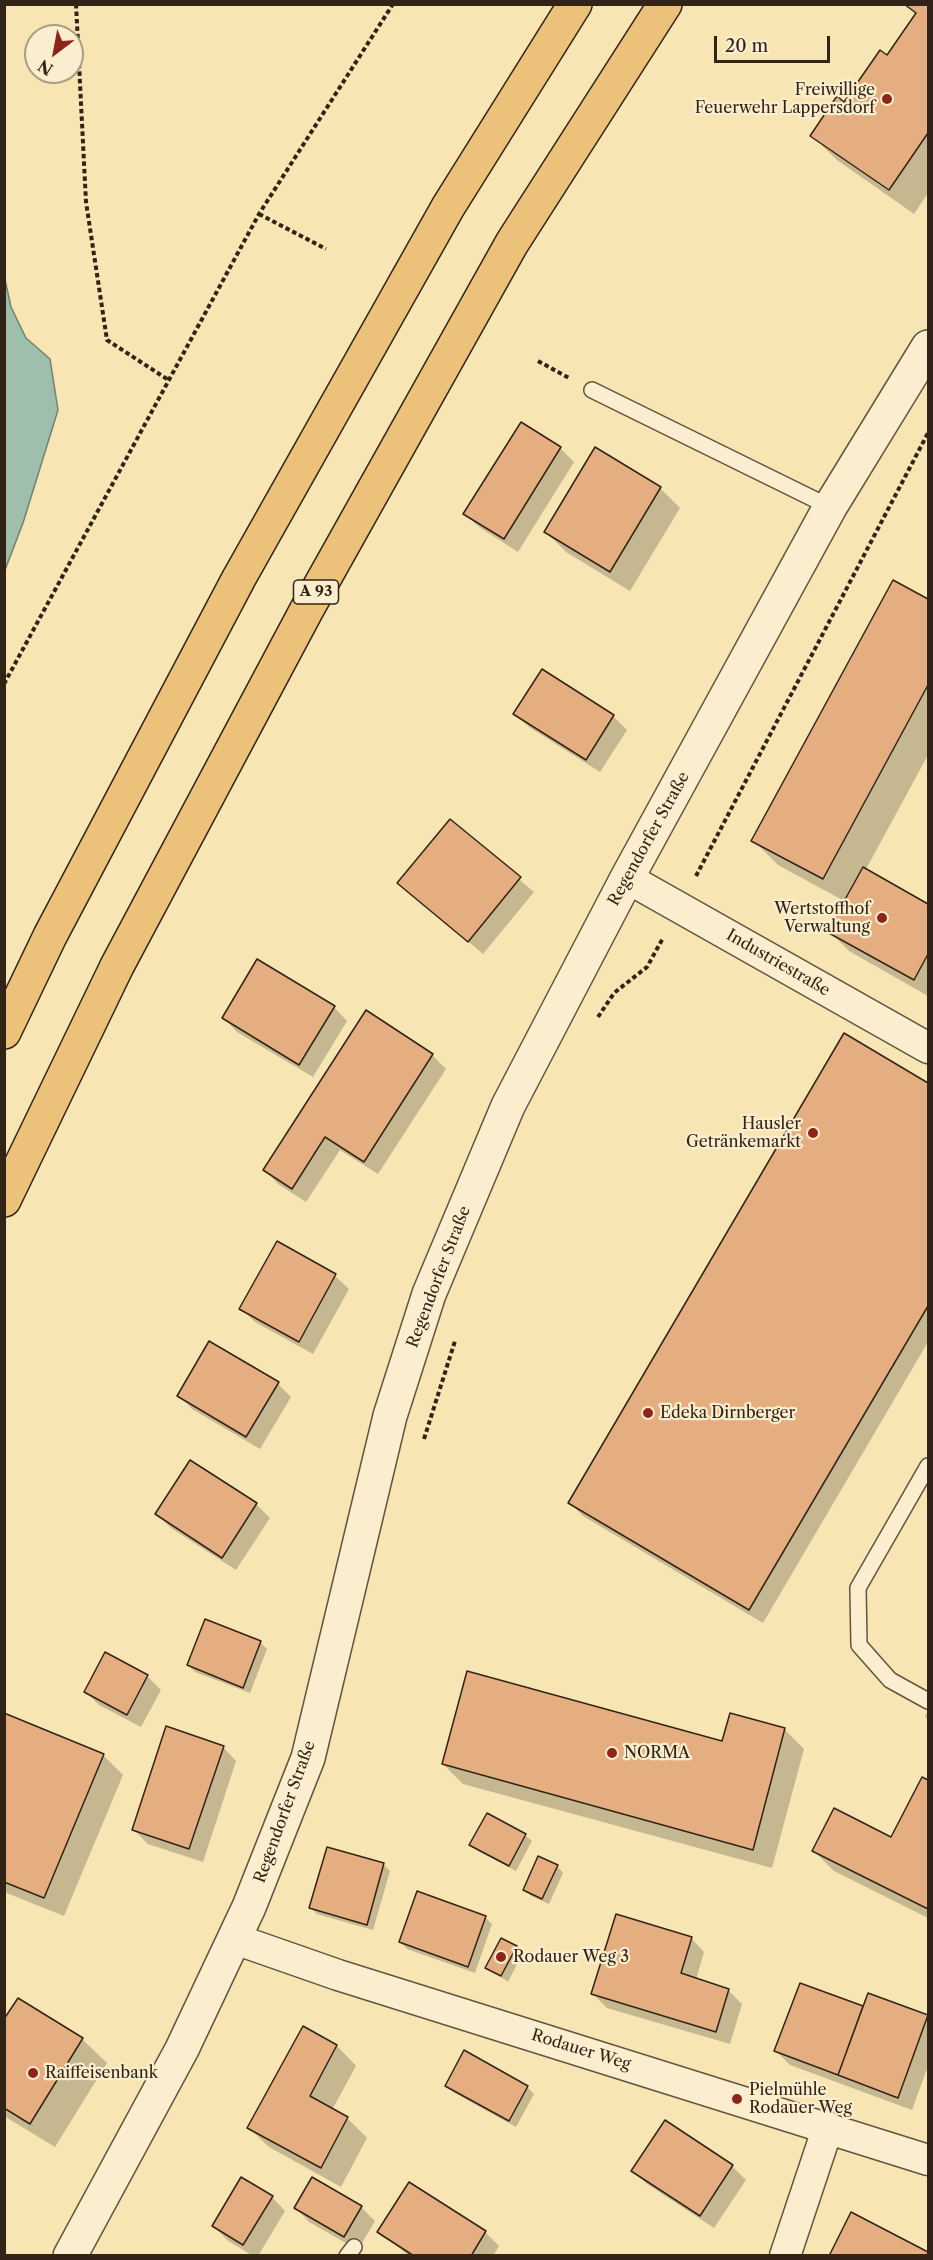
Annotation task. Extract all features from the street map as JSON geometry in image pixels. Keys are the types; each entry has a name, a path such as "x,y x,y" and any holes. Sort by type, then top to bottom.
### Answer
{"highway":[{"path":"4,1032 50,936 238,578 448,207 575,4"},
{"name":"A 93","path":"4,1200 117,966 306,611 512,243 665,4"}],"street":[{"name":"Regendorfer Straße","path":"70,2256 176,2060 235,1939 308,1758 390,1416 429,1294 508,1106 627,878 830,507 928,347"},
{"name":"Industriestraße","path":"627,878 928,1048"},
{"name":"Rodauer Weg","path":"235,1939 338,1975 928,2160"},
{"path":"785,2256 828,2127"}],"lane":[{"path":"592,390 830,507"},
{"path":"928,1466 858,1588 859,1646 890,1680 928,1701"}],"path":[{"path":"75,4 86,202 107,340 167,378"},
{"path":"4,684 167,378 259,214 393,4"},
{"path":"259,214 326,249"},
{"path":"538,361 592,390"},
{"path":"595,1022 614,993 647,968 928,433"},
{"path":"421,1448 430,1428 458,1332"}],"shaded area":[{"path":"4,275 11,307 26,338 50,359 58,410 23,523 5,570"}],"building":[{"name":"Freiwillige Feuerwehr Lappersdorf","path":"904,4 928,4 928,133 889,190 810,136 837,96 844,102 880,50 887,55 916,13"},
{"path":"521,422 561,447 504,539 463,514"},
{"path":"595,447 661,487 610,572 544,532"},
{"path":"893,580 928,599 928,685 823,879 751,841"},
{"path":"542,669 614,715 586,760 513,714"},
{"path":"450,819 521,877 468,942 397,883"},
{"name":"Wertstoffhof Verwaltung","path":"863,867 928,904 928,954 914,980 827,932"},
{"path":"257,959 335,1006 299,1065 222,1018"},
{"path":"366,1010 433,1054 364,1162 325,1137 292,1189 263,1170"},
{"path":"844,1033 928,1083 928,1306 749,1610 568,1503"},
{"path":"277,1241 336,1274 299,1342 239,1309"},
{"path":"209,1341 279,1382 246,1437 177,1396"},
{"path":"190,1460 257,1503 222,1558 155,1514"},
{"path":"205,1619 261,1641 243,1688 187,1665"},
{"path":"105,1652 148,1675 127,1715 84,1692"},
{"name":"NORMA","path":"467,1671 722,1741 730,1713 785,1728 753,1850 442,1764"},
{"path":"4,1713 104,1754 44,1898 4,1882"},
{"path":"166,1726 224,1746 189,1849 132,1830"},
{"path":"922,1777 928,1780 928,1909 812,1851 834,1808 891,1837"},
{"path":"487,1813 526,1834 509,1866 469,1845"},
{"path":"327,1847 384,1863 367,1925 309,1908"},
{"path":"538,1856 558,1865 542,1899 523,1890"},
{"path":"417,1891 486,1916 468,1967 399,1942"},
{"path":"616,1914 692,1937 681,1973 729,1989 716,2032 591,1994"},
{"name":"Rodauer Weg 3","path":"501,1938 517,1946 501,1976 485,1968"},
{"path":"800,1983 863,2006 838,2075 774,2051"},
{"path":"868,1993 928,2015 898,2098 838,2075"},
{"name":"Raiffeisenbank","path":"18,1998 83,2038 30,2124 4,2108 4,2019"},
{"path":"303,2026 337,2045 310,2096 348,2117 321,2168 247,2128"},
{"path":"464,2050 528,2086 509,2121 445,2086"},
{"path":"665,2120 733,2165 700,2216 631,2171"},
{"path":"241,2177 273,2196 243,2245 212,2226"},
{"path":"312,2177 362,2206 344,2237 294,2208"},
{"path":"409,2182 486,2231 471,2256 414,2256 377,2232"},
{"path":"851,2212 928,2252 927,2256 829,2256"}],"place":[{"name":"Freiwillige Feuerwehr Lappersdorf","path":"887,99"},
{"name":"Wertstoffhof Verwaltung","path":"882,918"},
{"name":"Hausler Getränkemarkt","path":"813,1133"},
{"name":"Edeka Dirnberger","path":"648,1413"},
{"name":"NORMA","path":"612,1753"},
{"name":"Rodauer Weg 3","path":"501,1957"},
{"name":"Raiffeisenbank","path":"33,2073"},
{"name":"Pielmühle Rodauer Weg","path":"737,2099"}]}
